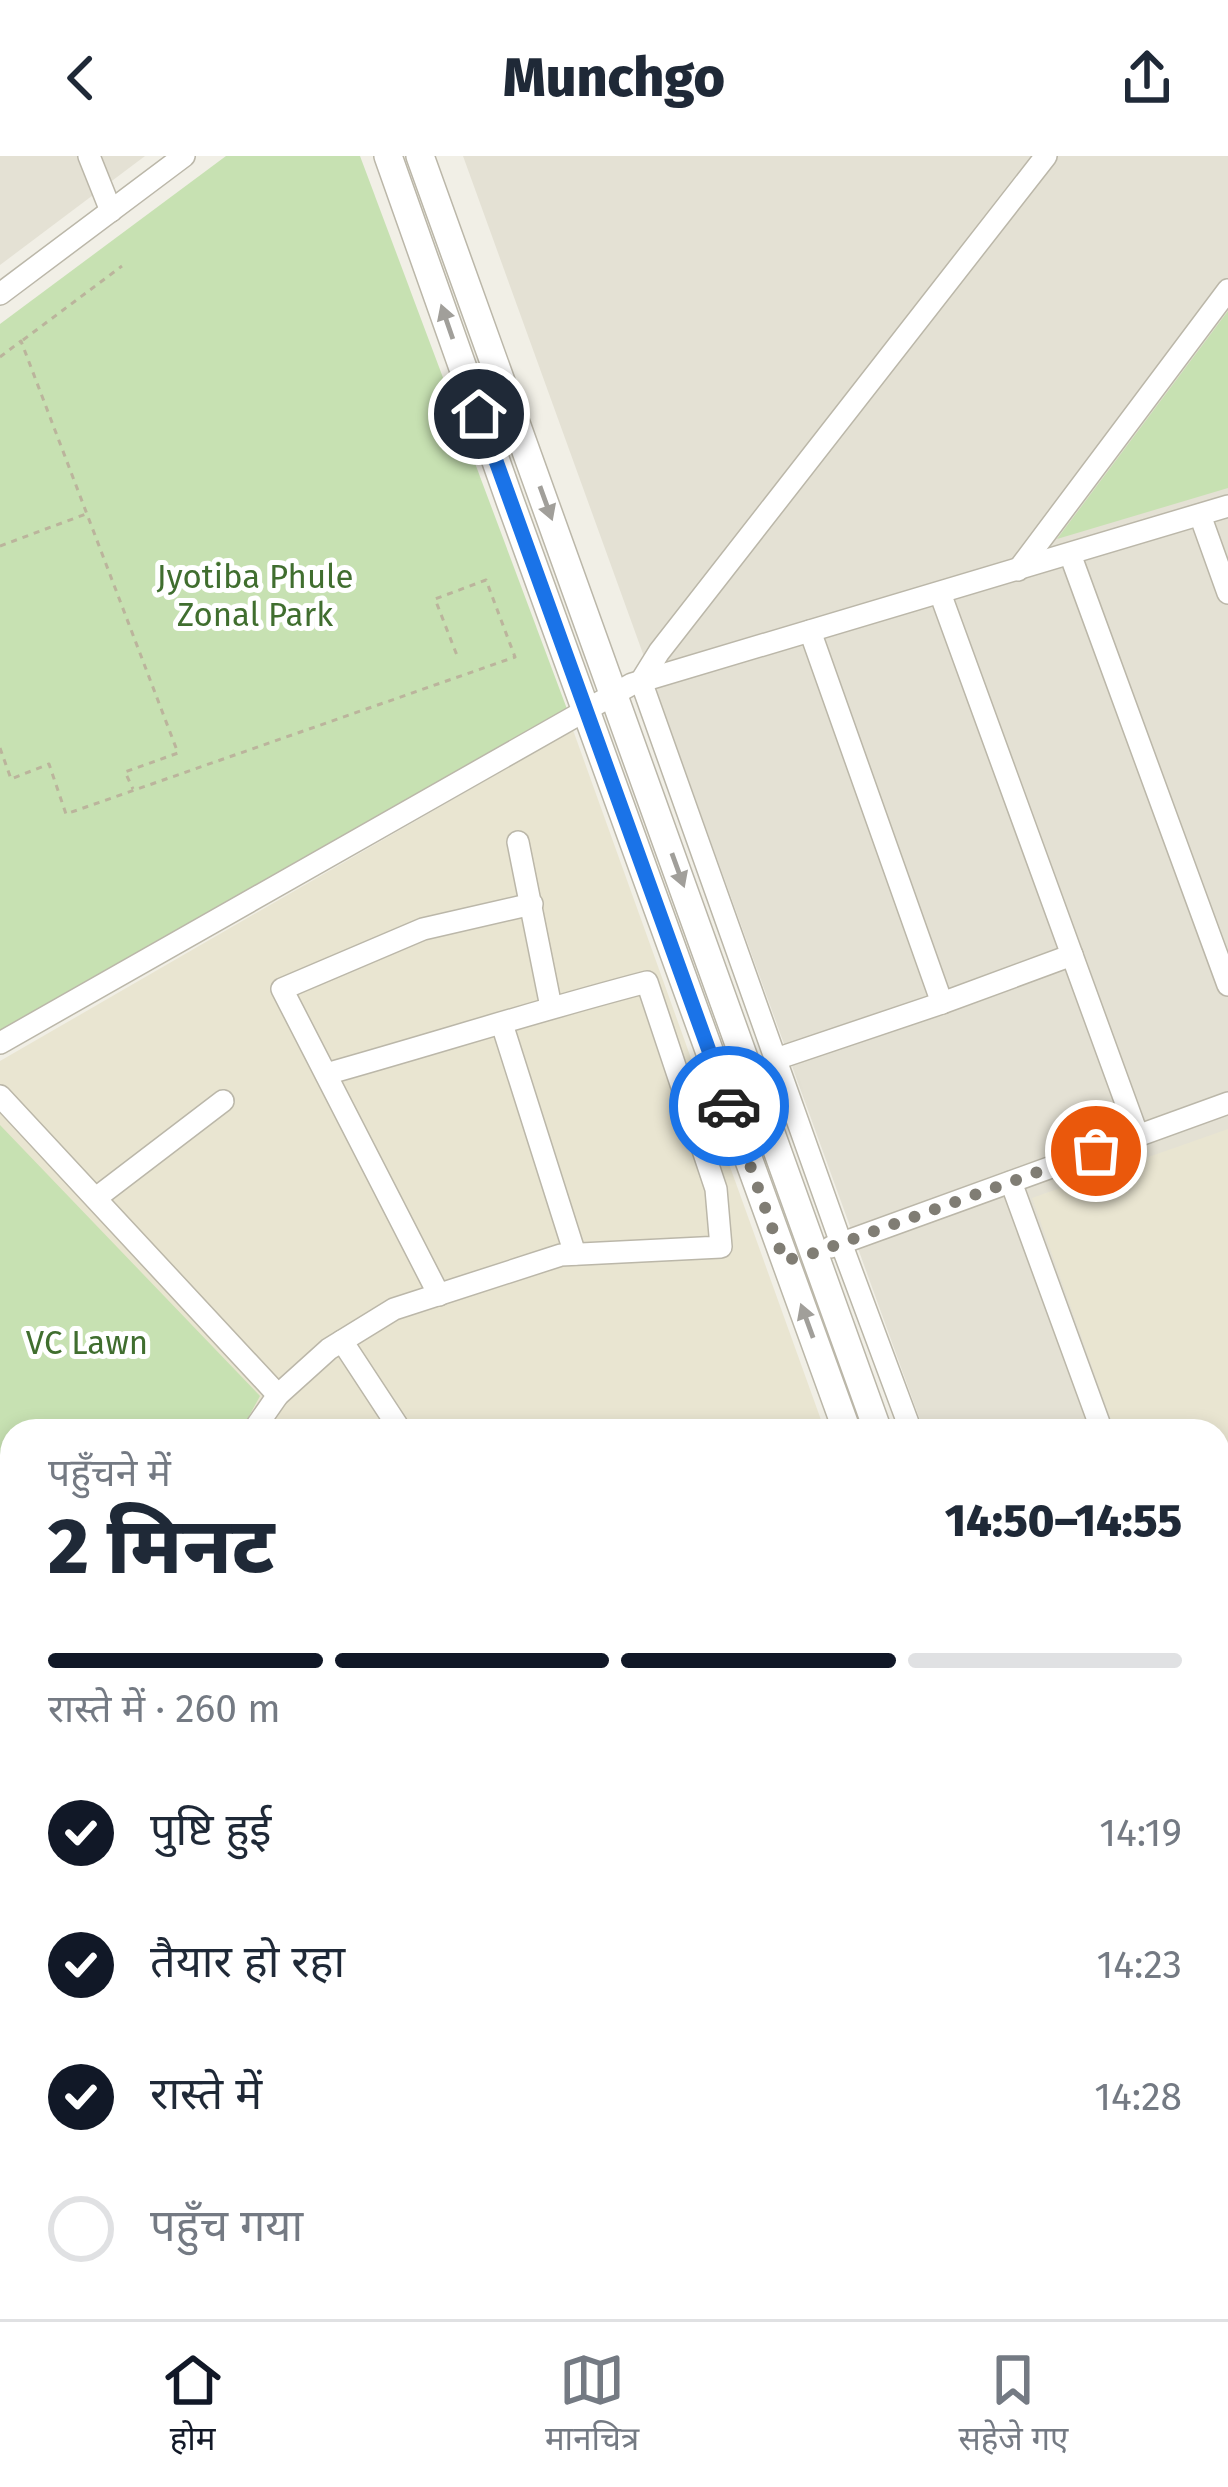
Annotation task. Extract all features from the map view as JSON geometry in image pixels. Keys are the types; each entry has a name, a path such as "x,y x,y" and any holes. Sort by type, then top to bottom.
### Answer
{"street":[{"path":"89,156 111,211"},
{"path":"0,294 184,156"},
{"path":"388,156 843,1419"},
{"path":"420,156 776,1059 875,1419"},
{"path":"628,687 1046,156"},
{"path":"1018,570 1228,290"},
{"path":"0,1043 628,687 1228,506"},
{"path":"1200,515 1228,592"},
{"path":"1070,554 1228,986"},
{"path":"940,593 1138,1136"},
{"path":"811,631 942,1003"},
{"path":"628,687 828,1248 906,1419"},
{"path":"518,842 551,1006"},
{"path":"439,1294 282,989 423,928 532,904"},
{"path":"1204,921 1228,912"},
{"path":"776,1059 1072,955"},
{"path":"261,1419 278,1394 329,1349 394,1309 562,1255 721,1247 716,1189 647,982 326,1074"},
{"path":"502,1024 575,1254"},
{"path":"0,1096 278,1394"},
{"path":"96,1198 223,1101"},
{"path":"784,1261 1228,1103"},
{"path":"1011,1182 1098,1419"},
{"path":"342,1341 392,1419"}],"path":[{"path":"0,357 122,266"},
{"path":"21,341 178,753 125,772 133,789"},
{"path":"0,546 88,513"},
{"path":"0,748 10,778 49,764 67,814 515,657 485,580 435,598 458,658"}],"shaded area":[{"path":"0,156 145,156 0,265"},
{"path":"463,156 1228,156 1228,1419 920,1419"},
{"path":"573,730 821,1419 0,1419 0,1061"},
{"path":"1228,1129 1228,1419 1111,1419 1032,1198"}],"green space":[{"name":"Jyotiba Phule Zonal Park","path":"226,156 360,156 567,709 0,1033 0,324"},
{"path":"1228,311 1228,488 1057,539"},
{"name":"VC Lawn","path":"0,1125 260,1396 248,1419 0,1419"}],"way so far":[{"path":"729,1106 784,1261 1096,1151"}],"route":[{"path":"479,414 729,1106"}]}
